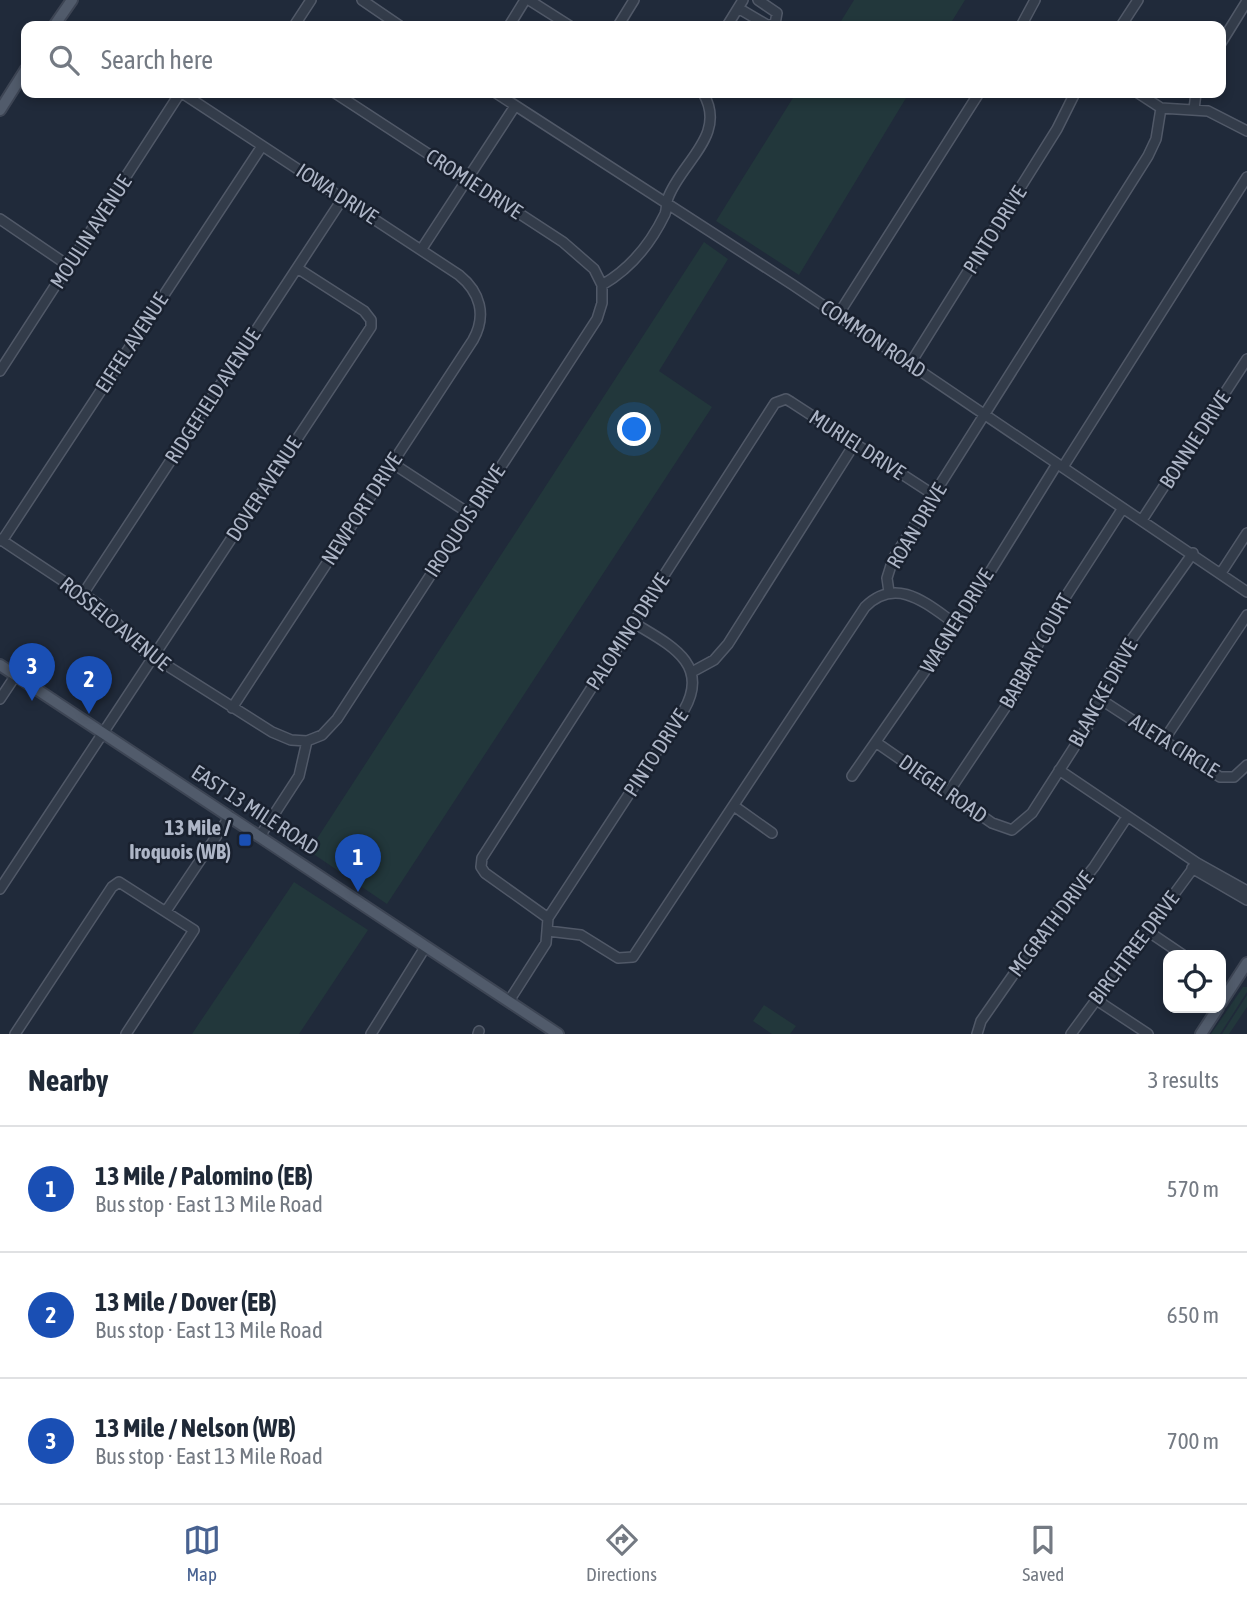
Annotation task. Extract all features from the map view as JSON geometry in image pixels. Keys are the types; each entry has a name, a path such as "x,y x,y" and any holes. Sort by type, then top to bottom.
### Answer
{"main road":[{"path":"57,21 72,0"},
{"path":"0,110 21,77"},
{"name":"EAST 13 MILE ROAD","path":"0,664 558,1034"},
{"path":"1226,995 1247,962"},
{"path":"1201,1034 1215,1013"}],"street":[{"path":"297,21 311,0"},
{"path":"362,0 393,21"},
{"path":"512,21 527,0 562,21"},
{"path":"621,21 634,0"},
{"path":"758,0 777,13 776,21"},
{"path":"1024,21 1035,0"},
{"path":"1124,21 1138,0"},
{"path":"1226,35 1247,1"},
{"path":"730,21 740,4 762,21"},
{"name":"MOULIN AVENUE","path":"0,370 178,98"},
{"name":"IOWA DRIVE","path":"189,98 468,283 480,306"},
{"name":"CROMIE DRIVE","path":"343,98 576,252 594,269 602,285"},
{"name":"COMMON ROAD","path":"503,98 838,315 1247,592"},
{"path":"602,285 631,266 664,216 667,204 709,130 711,113 705,98"},
{"path":"838,315 976,98"},
{"name":"PINTO DRIVE","path":"910,364 1057,129 1072,98"},
{"path":"1146,98 1161,108 1218,114 1247,131"},
{"path":"1194,110 1195,98"},
{"path":"421,250 515,106"},
{"name":"ROAN DRIVE","path":"548,930 582,934 618,958 628,960 638,952 860,612 870,601 889,592 887,578 893,559 1151,151 1161,108"},
{"name":"EIFFEL AVENUE","path":"1,540 262,146"},
{"name":"WAGNER DRIVE","path":"852,776 957,625 1247,177"},
{"name":"RIDGEFIELD AVENUE","path":"83,594 342,198"},
{"path":"0,219 69,266"},
{"name":"DOVER AVENUE","path":"0,889 371,327 371,320 364,312 297,268"},
{"name":"IROQUOIS DRIVE","path":"306,741 322,735 337,719 597,319 602,303 602,285"},
{"name":"NEWPORT DRIVE","path":"232,708 476,336 480,306"},
{"name":"BONNIE DRIVE","path":"1142,520 1247,359"},
{"name":"MURIEL DRIVE","path":"779,400 791,402 934,495"},
{"name":"PALOMINO DRIVE","path":"548,918 488,876 481,867 485,852 770,409 779,400"},
{"path":"634,623 673,648 692,672 714,660 728,644 855,443"},
{"path":"392,463 470,514"},
{"name":"BARBARY COURT","path":"948,793 1013,696 1048,624 1123,508"},
{"path":"1222,573 1247,533"},
{"name":"ROSSELO AVENUE","path":"1,540 108,613 134,643 154,657 279,736 306,741"},
{"name":"BLANCKE DRIVE","path":"1012,830 1032,813 1091,721 1127,646 1192,553"},
{"path":"889,592 914,596 957,625"},
{"path":"1164,740 1247,615"},
{"name":"PINTO DRIVE","path":"548,918 684,710 692,693 692,672"},
{"path":"0,699 16,675"},
{"name":"ALETA CIRCLE","path":"1100,699 1224,779 1234,777 1247,765"},
{"path":"260,836 299,776 306,741"},
{"name":"DIEGEL ROAD","path":"877,743 992,823 1012,830"},
{"path":"1059,770 1247,900"},
{"path":"734,806 772,832"},
{"path":"166,911 230,816"},
{"name":"MCGRATH DRIVE","path":"976,1033 1032,946 1094,867 1126,817"},
{"path":"1195,865 1247,891"},
{"name":"BIRCHTREE DRIVE","path":"1071,1034 1095,999 1149,932 1195,865"},
{"path":"15,1034 104,900 119,882 194,930 126,1034"},
{"path":"509,1001 541,953 548,930 548,918"},
{"path":"1149,932 1176,950"},
{"path":"372,1034 426,946"},
{"path":"1095,999 1148,1034"}],"green space":[{"path":"854,0 965,0 952,21 841,21"},
{"path":"793,98 906,98 799,275 716,221"},
{"path":"704,242 728,259 659,371 712,407 387,904 309,851"},
{"path":"294,882 368,930 299,1034 192,1034"},
{"path":"1243,987 1247,987 1247,992 1220,1034 1211,1034"},
{"path":"1247,995 1247,1007 1229,1034 1222,1034"},
{"path":"764,1005 796,1026 790,1034 772,1034 753,1021"}],"place":[{"name":"13 Mile / Nelson (WB)","path":"32,701"},
{"name":"13 Mile / Dover (EB)","path":"89,714"},
{"name":"13 Mile / Iroquois (WB)","path":"245,840"},
{"name":"13 Mile / Palomino (EB)","path":"358,892"}]}
